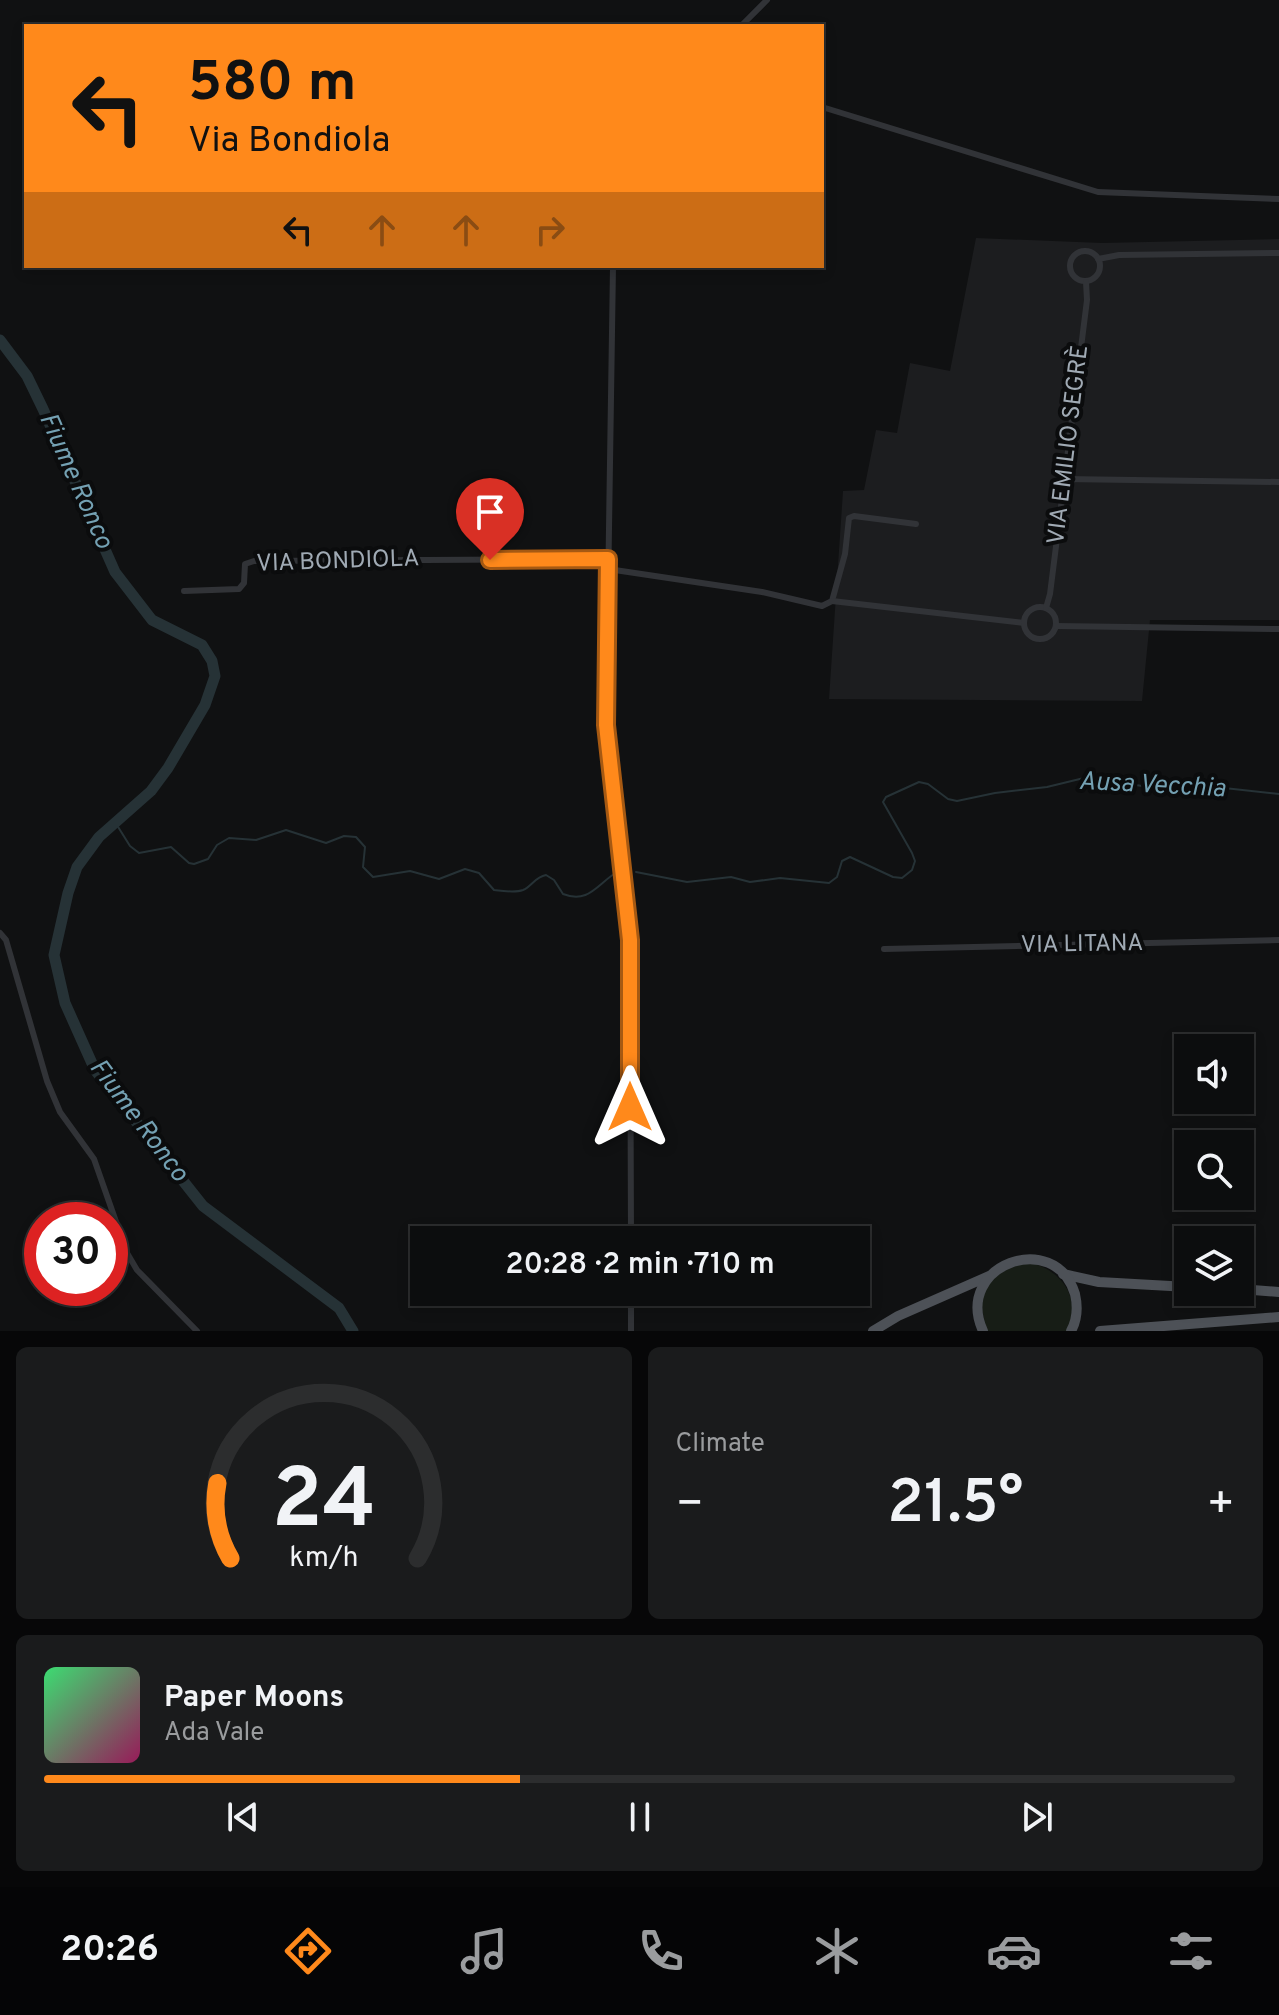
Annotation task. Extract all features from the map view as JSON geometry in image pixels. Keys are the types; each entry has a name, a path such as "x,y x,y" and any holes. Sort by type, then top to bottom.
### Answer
{"main road":[{"path":"873,1331 898,1316 989,1276 1000,1267 1026,1259 1040,1260 1063,1274 1099,1282 1174,1286"},
{"path":"1063,1274 1076,1298 1077,1312 1071,1331"},
{"path":"983,1331 977,1306 989,1276"},
{"path":"1254,1290 1279,1292"},
{"path":"1100,1331 1279,1317"}],"street":[{"path":"743,24 767,0"},
{"path":"824,108 1098,192 1279,199"},
{"path":"1098,259 1098,274 1086,282 1073,277 1069,269 1071,259 1087,251 1098,259 1119,255 1279,253"},
{"path":"613,268 606,725 630,940 631,1226"},
{"name":"VIA EMILIO SEGRÈ","path":"1046,608 1087,300 1086,282"},
{"path":"1064,479 1279,482"},
{"path":"832,601 845,554 849,518 854,516 916,524"},
{"name":"VIA BONDIOLA","path":"184,591 239,589 244,583 245,564 254,561 608,559"},
{"path":"608,569 747,590 822,606 832,601 1024,623"},
{"path":"1046,608 1055,617 1056,626 1048,637 1038,639 1027,632 1025,616 1032,609 1046,608"},
{"path":"1056,626 1279,629"},
{"path":"0,933 6,940 47,1081 60,1112 94,1159 127,1253 137,1270 197,1331"},
{"name":"VIA LITANA","path":"884,949 1279,940"},
{"path":"631,1306 631,1331"}],"shaded area":[{"path":"976,238 1102,243 1279,239 1279,620 1150,620 1142,701 829,699 843,491 864,490 876,430 897,433 910,363 950,371"},
{"path":"1031,1263 1052,1272 1066,1288 1072,1308 1066,1331 987,1331 982,1306 991,1281 1014,1267"}],"waterway":[{"name":"Fiume Ronco","path":"0,340 27,376 115,572 152,620 202,645 212,661 215,676 205,705 168,768 151,791 99,837 77,867 54,955 65,1003 95,1070 203,1206 339,1308 353,1331"},
{"name":"Ausa Vecchia","path":"636,872 687,882 731,877 750,882 780,878 829,883 837,877 842,861 850,857 893,877 902,878 912,870 915,861 883,802 886,797 919,782 957,801 1047,787 1088,777 1142,786 1197,785 1279,794"},
{"name":"Ausa Vecchia","path":"115,822 130,846 139,853 171,847 194,864 208,859 217,845 229,838 256,840 286,830 326,843 344,836 356,837 365,847 363,867 373,877 410,871 439,879 465,869 479,873 494,890 512,892 523,890 546,875 554,880 563,894 580,896 586,895 617,872"}],"route":[{"path":"490,560 608,559 606,725 630,940 630,1107"}]}
